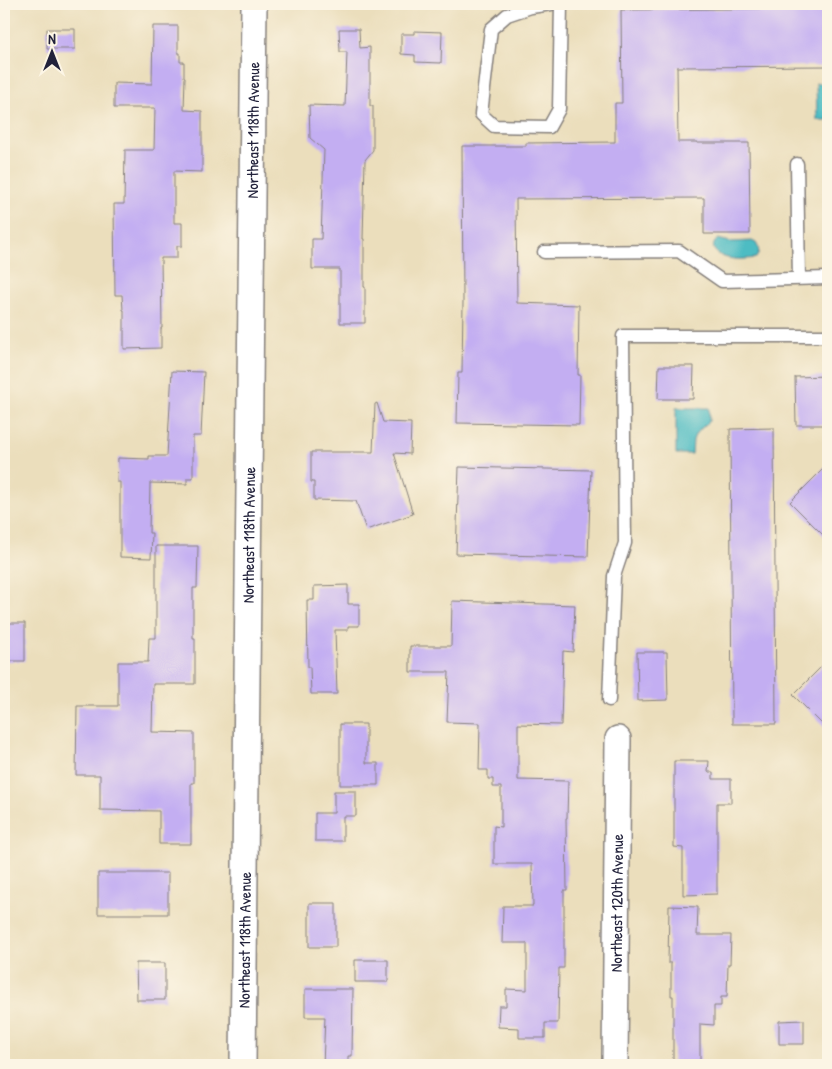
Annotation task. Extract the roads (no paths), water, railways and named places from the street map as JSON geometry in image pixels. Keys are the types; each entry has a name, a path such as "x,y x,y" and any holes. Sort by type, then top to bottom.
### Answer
{"street":[{"name":"Northeast 118th Avenue","path":"243,1065 254,4"},
{"name":"Northeast 120th Avenue","path":"616,1065 618,739"}],"lane":[{"path":"551,4 531,7 506,15 491,28 481,114 494,126 549,127 559,109 561,4"},
{"path":"797,164 799,279"},
{"path":"544,252 679,251 722,281 828,278"},
{"path":"609,700 614,576 626,543 623,336 828,336"}],"water":[{"path":"816,83 828,83 828,120 817,120"},
{"path":"718,239 730,242 752,241 757,245 758,254 756,258 749,259 724,257 715,251 714,248 715,242"},
{"path":"676,408 709,408 709,421 696,433 693,440 692,454 676,454"}]}
